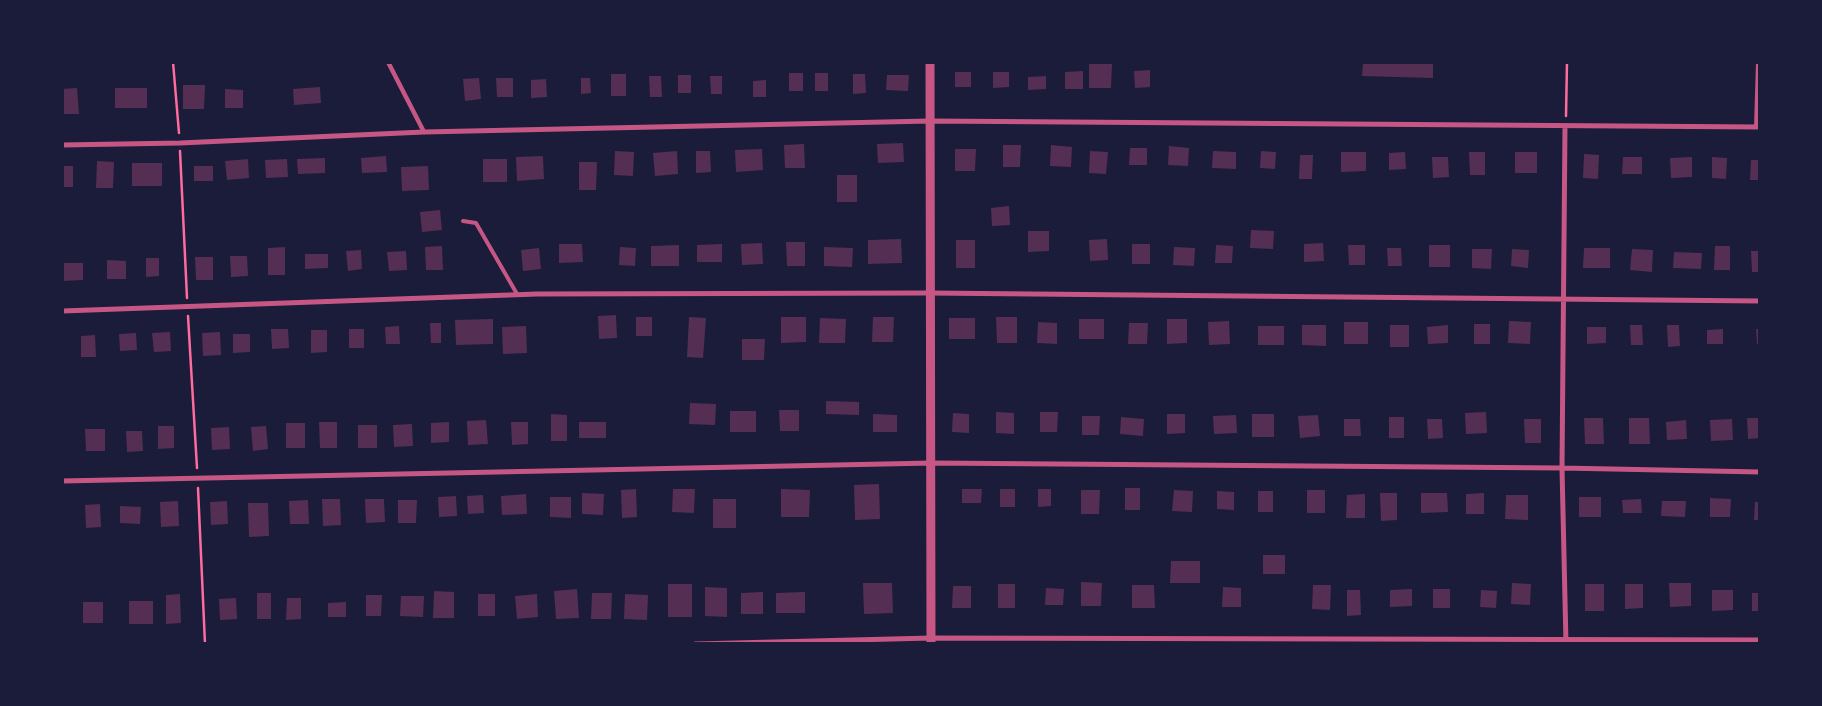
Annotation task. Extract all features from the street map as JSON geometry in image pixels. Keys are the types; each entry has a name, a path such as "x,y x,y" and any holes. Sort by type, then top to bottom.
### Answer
{"street":[{"path":"388,62 424,132"},
{"path":"930,62 931,641"},
{"path":"62,145 180,143 424,132 930,121 1758,127"},
{"path":"1565,126 1562,468 1566,642"},
{"path":"62,311 517,294 930,293 1760,301"},
{"path":"62,481 932,463 1562,468 1760,472"},
{"path":"695,644 931,641 1566,642 1760,640"}],"lane":[{"path":"1758,62 1758,127"},
{"path":"463,220 476,223 517,294"}],"path":[{"path":"173,62 180,143 205,644"},
{"path":"1565,126 1567,62"}],"building":[{"path":"1363,62 1433,62 1433,78 1362,76"},
{"path":"1089,64 1112,64 1111,88 1089,88"},
{"path":"1150,70 1150,87 1135,88 1134,71"},
{"path":"1083,71 1083,89 1065,89 1065,72"},
{"path":"955,72 971,72 971,87 955,87"},
{"path":"993,72 1009,72 1009,87 993,88"},
{"path":"789,73 803,73 803,91 789,91"},
{"path":"815,73 828,73 828,91 815,91"},
{"path":"611,74 626,74 626,96 611,96"},
{"path":"853,74 865,74 866,93 853,94"},
{"path":"678,75 691,75 691,93 678,93"},
{"path":"887,75 909,75 908,91 886,90"},
{"path":"649,76 661,76 662,97 650,97"},
{"path":"710,76 722,76 722,94 711,94"},
{"path":"1046,76 1046,89 1028,90 1028,77"},
{"path":"479,78 481,99 465,101 463,79"},
{"path":"496,78 513,78 513,97 497,97"},
{"path":"581,78 590,78 591,93 581,94"},
{"path":"546,79 547,97 531,98 531,80"},
{"path":"766,80 766,97 753,97 753,81"},
{"path":"183,85 205,85 204,109 183,109"},
{"path":"320,87 321,103 294,105 293,89"},
{"path":"77,88 79,114 62,114 62,89"},
{"path":"115,88 147,88 147,108 115,108"},
{"path":"225,89 243,90 243,108 225,108"},
{"path":"903,143 904,162 878,163 877,144"},
{"path":"804,144 805,168 785,168 784,145"},
{"path":"1003,145 1021,145 1020,167 1003,167"},
{"path":"1051,145 1072,147 1071,167 1050,166"},
{"path":"1169,146 1189,148 1188,166 1168,165"},
{"path":"1130,148 1147,148 1147,165 1129,165"},
{"path":"762,149 763,170 736,172 735,150"},
{"path":"955,149 976,149 975,171 955,171"},
{"path":"615,151 634,152 633,176 614,175"},
{"path":"677,151 678,174 655,176 653,153"},
{"path":"696,151 710,151 711,172 696,173"},
{"path":"1090,151 1108,152 1106,174 1089,173"},
{"path":"1213,151 1236,152 1236,169 1212,168"},
{"path":"1261,151 1276,152 1275,169 1260,168"},
{"path":"1341,152 1366,152 1366,171 1341,172"},
{"path":"1405,152 1406,169 1389,170 1389,153"},
{"path":"1469,152 1485,152 1485,175 1470,175"},
{"path":"1515,152 1537,152 1537,173 1515,173"},
{"path":"1584,154 1599,155 1598,179 1583,178"},
{"path":"1300,155 1313,155 1312,179 1299,179"},
{"path":"386,156 387,172 362,173 361,158"},
{"path":"543,156 544,179 517,181 516,157"},
{"path":"1432,157 1448,157 1449,177 1433,178"},
{"path":"1623,157 1642,157 1642,174 1622,174"},
{"path":"1692,157 1692,177 1671,178 1670,158"},
{"path":"1712,157 1727,158 1726,179 1712,178"},
{"path":"325,158 325,173 298,174 297,159"},
{"path":"248,159 249,178 227,180 225,161"},
{"path":"287,159 288,177 266,178 265,160"},
{"path":"483,159 507,159 507,182 483,182"},
{"path":"1751,160 1760,160 1760,180 1750,180"},
{"path":"97,161 114,162 113,188 96,188"},
{"path":"579,162 597,162 596,190 579,190"},
{"path":"132,163 162,163 162,186 132,186"},
{"path":"62,166 73,166 73,187 62,187"},
{"path":"194,166 213,166 213,181 194,181"},
{"path":"428,166 429,190 402,191 401,167"},
{"path":"837,175 857,175 857,202 837,202"},
{"path":"1009,206 1010,225 992,226 991,208"},
{"path":"440,210 442,230 422,232 420,212"},
{"path":"1251,230 1274,231 1273,249 1250,248"},
{"path":"1028,231 1049,231 1049,251 1028,252"},
{"path":"901,239 902,263 868,264 868,240"},
{"path":"1107,239 1108,260 1090,261 1089,240"},
{"path":"956,240 975,240 975,268 956,268"},
{"path":"786,242 805,242 805,266 787,266"},
{"path":"762,243 763,264 742,265 741,244"},
{"path":"1323,243 1324,261 1304,262 1304,244"},
{"path":"559,244 582,244 583,262 559,263"},
{"path":"722,244 722,262 697,262 697,245"},
{"path":"1132,244 1150,244 1150,264 1132,264"},
{"path":"679,245 679,266 651,266 651,246"},
{"path":"1216,245 1233,246 1232,263 1215,263"},
{"path":"1348,245 1365,245 1365,265 1349,265"},
{"path":"1429,245 1450,245 1450,267 1429,267"},
{"path":"442,246 443,270 426,270 425,247"},
{"path":"1715,246 1730,246 1730,270 1714,270"},
{"path":"285,247 285,275 268,275 268,248"},
{"path":"620,247 636,248 635,266 619,265"},
{"path":"824,247 853,248 852,267 824,266"},
{"path":"1174,247 1195,248 1194,266 1173,265"},
{"path":"539,248 541,269 523,271 521,250"},
{"path":"1387,248 1401,248 1402,266 1388,266"},
{"path":"1584,248 1610,248 1610,268 1583,268"},
{"path":"1472,249 1492,249 1491,269 1472,268"},
{"path":"1512,249 1529,250 1528,268 1511,266"},
{"path":"1632,249 1653,250 1652,272 1630,270"},
{"path":"361,250 362,269 348,271 346,251"},
{"path":"406,251 407,270 389,271 387,252"},
{"path":"1751,251 1760,251 1760,272 1752,272"},
{"path":"1674,252 1702,253 1701,269 1673,268"},
{"path":"305,254 328,254 328,268 305,269"},
{"path":"230,256 247,256 248,276 231,277"},
{"path":"195,257 213,257 213,280 196,280"},
{"path":"146,258 159,258 159,276 146,277"},
{"path":"107,260 126,261 126,279 107,279"},
{"path":"62,263 83,263 83,280 63,281"},
{"path":"616,315 617,338 599,339 598,316"},
{"path":"636,317 652,317 652,336 636,336"},
{"path":"689,317 706,318 703,358 687,357"},
{"path":"781,317 806,317 806,342 781,343"},
{"path":"873,317 894,317 893,342 872,342"},
{"path":"996,317 1017,317 1017,343 997,343"},
{"path":"820,318 846,319 845,343 819,343"},
{"path":"949,318 975,318 975,339 949,339"},
{"path":"493,319 493,344 456,345 455,320"},
{"path":"1079,319 1104,319 1104,339 1079,339"},
{"path":"1167,319 1187,319 1187,343 1167,344"},
{"path":"1229,321 1230,344 1209,345 1208,322"},
{"path":"1509,321 1531,322 1530,344 1508,343"},
{"path":"1038,322 1057,323 1057,344 1037,343"},
{"path":"1344,322 1368,322 1368,344 1344,344"},
{"path":"430,323 441,323 441,343 431,343"},
{"path":"1129,323 1148,323 1147,344 1128,344"},
{"path":"1474,324 1490,324 1490,344 1474,344"},
{"path":"1302,325 1326,325 1326,346 1302,345"},
{"path":"1390,325 1409,325 1409,347 1390,347"},
{"path":"1448,325 1448,343 1428,344 1427,327"},
{"path":"1630,325 1642,325 1643,345 1631,345"},
{"path":"1667,325 1679,325 1680,346 1668,347"},
{"path":"399,326 400,344 386,344 385,327"},
{"path":"526,326 527,353 503,354 502,327"},
{"path":"1258,326 1284,326 1284,345 1258,345"},
{"path":"1587,327 1606,327 1606,343 1587,344"},
{"path":"271,329 288,329 289,348 272,349"},
{"path":"349,329 364,329 364,348 349,348"},
{"path":"1723,329 1723,344 1707,344 1707,330"},
{"path":"1756,329 1760,329 1760,344 1757,344"},
{"path":"311,330 327,330 327,352 311,353"},
{"path":"170,332 171,351 154,352 152,333"},
{"path":"220,332 221,355 203,356 202,333"},
{"path":"136,333 137,350 120,351 119,334"},
{"path":"233,334 250,334 250,352 233,353"},
{"path":"95,335 96,357 81,357 81,336"},
{"path":"742,339 765,339 764,360 742,360"},
{"path":"826,401 859,402 859,415 826,414"},
{"path":"690,403 716,404 715,425 689,424"},
{"path":"779,410 799,410 799,431 780,431"},
{"path":"730,411 756,411 756,432 730,432"},
{"path":"996,412 1014,413 1014,434 996,433"},
{"path":"1040,412 1058,412 1057,432 1040,432"},
{"path":"1486,412 1487,433 1466,434 1465,413"},
{"path":"953,413 969,414 969,433 952,432"},
{"path":"551,414 567,415 567,441 551,441"},
{"path":"873,414 897,415 897,432 873,432"},
{"path":"1167,414 1185,414 1185,433 1167,434"},
{"path":"1252,414 1274,414 1274,437 1252,437"},
{"path":"1236,415 1237,433 1214,434 1213,416"},
{"path":"1318,415 1320,436 1300,438 1298,416"},
{"path":"1082,416 1100,416 1099,435 1082,435"},
{"path":"1121,417 1144,419 1143,436 1120,434"},
{"path":"1389,417 1404,417 1404,438 1389,438"},
{"path":"1584,418 1603,418 1604,444 1585,444"},
{"path":"1629,418 1649,418 1650,444 1629,444"},
{"path":"1747,418 1760,418 1760,438 1748,439"},
{"path":"1344,419 1360,419 1361,436 1344,436"},
{"path":"1427,419 1442,419 1443,438 1428,439"},
{"path":"1524,419 1541,419 1541,443 1525,443"},
{"path":"1732,419 1733,440 1711,441 1710,420"},
{"path":"486,420 488,444 468,445 467,421"},
{"path":"1686,420 1687,439 1667,440 1666,422"},
{"path":"319,422 337,422 337,448 320,448"},
{"path":"449,422 449,442 431,443 431,423"},
{"path":"511,422 528,422 528,444 512,445"},
{"path":"579,422 606,422 606,438 579,438"},
{"path":"286,423 305,423 305,448 286,448"},
{"path":"412,424 413,446 394,447 393,425"},
{"path":"358,425 377,425 377,448 358,448"},
{"path":"158,426 174,426 174,448 158,449"},
{"path":"266,426 268,449 253,451 251,427"},
{"path":"229,427 230,449 212,450 211,428"},
{"path":"85,429 105,429 105,451 86,451"},
{"path":"126,431 142,431 143,451 127,452"},
{"path":"879,484 880,519 855,520 854,485"},
{"path":"1125,488 1140,488 1140,510 1125,510"},
{"path":"636,489 637,517 622,518 621,490"},
{"path":"673,489 695,489 694,513 672,512"},
{"path":"781,489 810,490 809,517 781,517"},
{"path":"962,489 982,489 981,503 962,503"},
{"path":"1000,489 1015,489 1015,507 1000,507"},
{"path":"1038,489 1051,489 1051,506 1038,507"},
{"path":"1081,490 1100,490 1099,514 1081,514"},
{"path":"1174,490 1193,491 1192,512 1172,511"},
{"path":"1307,490 1325,490 1325,513 1307,513"},
{"path":"1217,491 1234,492 1234,510 1217,509"},
{"path":"1258,491 1273,491 1273,512 1258,512"},
{"path":"582,493 604,494 603,515 582,514"},
{"path":"1380,493 1397,493 1397,520 1381,521"},
{"path":"1421,493 1447,493 1448,512 1421,513"},
{"path":"1484,493 1484,514 1466,514 1466,494"},
{"path":"526,494 527,514 502,515 501,496"},
{"path":"1365,494 1365,518 1346,518 1347,495"},
{"path":"483,495 484,513 468,514 467,496"},
{"path":"1506,495 1528,495 1528,520 1505,519"},
{"path":"456,496 457,516 439,517 438,497"},
{"path":"550,497 571,497 571,518 550,517"},
{"path":"1579,497 1601,497 1601,517 1579,517"},
{"path":"1710,498 1731,499 1730,517 1710,517"},
{"path":"322,499 340,499 341,525 323,526"},
{"path":"365,499 384,499 385,522 366,523"},
{"path":"713,499 736,499 736,528 713,528"},
{"path":"1641,499 1642,513 1623,513 1622,500"},
{"path":"308,500 309,524 290,524 289,501"},
{"path":"398,500 417,500 416,523 398,523"},
{"path":"178,501 179,526 161,527 160,502"},
{"path":"227,501 228,524 211,525 210,502"},
{"path":"1662,501 1686,501 1685,517 1661,516"},
{"path":"1755,502 1760,502 1760,520 1754,520"},
{"path":"248,503 268,503 269,536 249,537"},
{"path":"100,504 101,527 86,528 85,505"},
{"path":"120,506 141,507 140,524 120,523"},
{"path":"1263,555 1285,555 1285,574 1263,574"},
{"path":"1171,561 1200,561 1200,583 1170,583"},
{"path":"1081,582 1102,583 1101,606 1081,606"},
{"path":"863,583 892,583 893,613 864,614"},
{"path":"1512,583 1531,584 1530,605 1511,604"},
{"path":"1669,583 1691,583 1691,606 1670,607"},
{"path":"668,584 692,584 692,617 668,617"},
{"path":"998,584 1015,584 1015,608 998,608"},
{"path":"1585,584 1604,584 1604,611 1585,611"},
{"path":"1625,584 1643,584 1643,608 1625,609"},
{"path":"1132,585 1154,585 1155,608 1132,608"},
{"path":"1313,585 1331,585 1330,610 1312,609"},
{"path":"953,586 971,586 971,608 952,608"},
{"path":"705,587 727,588 727,617 705,616"},
{"path":"1223,587 1241,588 1241,607 1222,607"},
{"path":"1046,588 1064,589 1063,605 1045,605"},
{"path":"577,589 579,618 556,619 554,591"},
{"path":"1412,589 1412,606 1390,607 1390,590"},
{"path":"1433,589 1450,589 1450,608 1433,608"},
{"path":"1347,590 1360,590 1361,615 1347,616"},
{"path":"1481,590 1497,591 1496,608 1480,607"},
{"path":"1712,590 1733,590 1733,610 1712,611"},
{"path":"434,591 454,592 454,618 433,618"},
{"path":"763,592 763,614 741,614 741,593"},
{"path":"805,592 805,613 776,613 776,593"},
{"path":"257,593 271,593 271,619 257,619"},
{"path":"592,593 612,593 611,619 591,619"},
{"path":"1752,593 1760,593 1760,611 1752,611"},
{"path":"180,594 181,623 166,624 166,595"},
{"path":"478,594 495,594 495,616 478,616"},
{"path":"537,594 538,617 517,619 515,596"},
{"path":"625,594 648,595 647,620 624,619"},
{"path":"366,595 382,595 381,616 366,616"},
{"path":"401,596 424,596 423,617 400,616"},
{"path":"236,598 237,619 220,620 219,599"},
{"path":"287,598 301,598 301,619 286,620"},
{"path":"129,601 153,601 153,624 129,624"},
{"path":"83,602 103,602 103,623 83,623"},
{"path":"346,602 346,617 328,617 328,603"}]}
